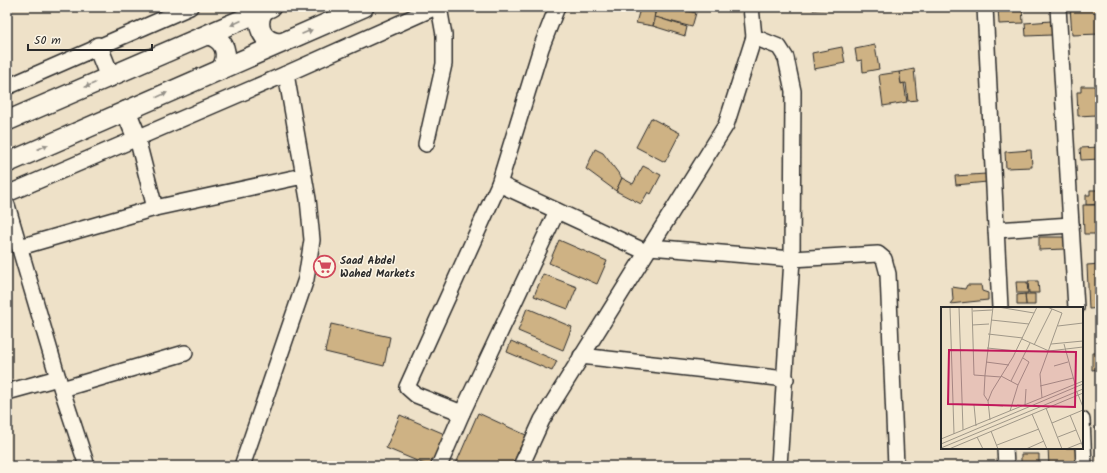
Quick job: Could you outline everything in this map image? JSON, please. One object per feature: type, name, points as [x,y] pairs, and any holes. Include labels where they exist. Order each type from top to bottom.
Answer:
[{"type":"street","points":[[7,87],[190,7]]},
{"type":"street","points":[[7,163],[364,7]]},
{"type":"street","points":[[7,194],[286,74],[437,7],[444,34],[444,64],[426,144]]},
{"type":"street","points":[[462,413],[416,395],[407,387],[499,184],[541,48],[557,7]]},
{"type":"street","points":[[521,466],[542,420],[726,124],[754,37],[751,7]]},
{"type":"street","points":[[985,7],[1000,307]]},
{"type":"street","points":[[1058,7],[1076,307]]},
{"type":"street","points":[[267,9],[259,25],[263,34],[270,41],[280,43]]},
{"type":"street","points":[[7,121],[267,9]]},
{"type":"street","points":[[208,35],[218,39],[225,48],[226,59],[221,69]]},
{"type":"street","points":[[754,37],[779,47],[786,58],[793,91],[792,259],[786,379],[779,466]]},
{"type":"street","points":[[98,47],[110,77]]},
{"type":"street","points":[[242,466],[306,279],[312,240],[304,176],[286,74]]},
{"type":"street","points":[[126,110],[137,138],[155,208]]},
{"type":"street","points":[[20,247],[155,208],[304,176]]},
{"type":"street","points":[[499,184],[648,250],[792,259],[878,254],[884,259],[888,274],[896,466]]},
{"type":"street","points":[[7,205],[60,384],[87,466]]},
{"type":"street","points":[[439,466],[462,413],[557,211]]},
{"type":"street","points":[[996,230],[1071,225]]},
{"type":"street","points":[[7,392],[60,384],[185,353]]},
{"type":"street","points":[[581,356],[786,379]]},
{"type":"street","points":[[1083,443],[1084,466]]},
{"type":"street","points":[[1005,449],[1006,466]]},
{"type":"building","points":[[657,7],[672,7],[696,13],[692,27],[654,17]]},
{"type":"building","points":[[812,7],[832,7],[832,8],[813,10]]},
{"type":"building","points":[[998,7],[1022,7],[1023,23],[999,24]]},
{"type":"building","points":[[1070,7],[1100,7],[1100,34],[1072,35]]},
{"type":"building","points":[[640,9],[655,12],[653,26],[636,23]]},
{"type":"building","points":[[656,17],[687,27],[685,36],[653,26]]},
{"type":"building","points":[[1051,21],[1052,35],[1026,36],[1025,23]]},
{"type":"building","points":[[875,45],[879,69],[863,72],[862,60],[857,61],[855,49]]},
{"type":"building","points":[[842,47],[845,63],[814,69],[812,53]]},
{"type":"building","points":[[914,69],[917,100],[908,101],[906,83],[901,84],[899,72]]},
{"type":"building","points":[[899,72],[901,84],[904,83],[907,102],[883,106],[879,75]]},
{"type":"building","points":[[1100,85],[1100,113],[1097,113],[1095,86]]},
{"type":"building","points":[[1081,86],[1095,86],[1096,115],[1078,116],[1077,92],[1081,92]]},
{"type":"building","points":[[651,118],[680,133],[665,162],[636,147]]},
{"type":"building","points":[[1100,147],[1100,159],[1081,160],[1080,148]]},
{"type":"building","points":[[595,149],[603,153],[622,178],[616,191],[586,169]]},
{"type":"building","points":[[1031,150],[1032,167],[1006,168],[1005,152]]},
{"type":"building","points":[[643,166],[661,175],[651,194],[648,192],[641,204],[616,191],[622,178],[633,184]]},
{"type":"building","points":[[986,174],[987,182],[956,185],[955,176]]},
{"type":"building","points":[[1090,190],[1100,190],[1100,204],[1086,205],[1086,195],[1090,195]]},
{"type":"building","points":[[1083,205],[1100,205],[1100,234],[1084,234]]},
{"type":"building","points":[[1039,237],[1065,237],[1065,249],[1039,250]]},
{"type":"building","points":[[559,240],[607,261],[597,284],[549,263]]},
{"type":"building","points":[[1100,264],[1100,308],[1089,309],[1087,265]]},
{"type":"building","points":[[543,274],[577,287],[568,309],[534,296]]},
{"type":"building","points":[[1028,281],[1038,281],[1039,293],[1029,293]]},
{"type":"building","points":[[1016,282],[1027,282],[1028,293],[1017,293]]},
{"type":"building","points":[[967,285],[981,285],[982,291],[988,293],[988,300],[950,304],[953,300],[952,287],[965,289]]},
{"type":"building","points":[[1025,294],[1035,294],[1035,305],[1026,305]]},
{"type":"building","points":[[1025,294],[1026,305],[1017,305],[1017,295]]},
{"type":"building","points":[[527,308],[572,327],[563,350],[518,331]]},
{"type":"building","points":[[331,324],[390,337],[384,366],[325,352]]},
{"type":"building","points":[[511,341],[557,361],[552,371],[507,352]]},
{"type":"building","points":[[1092,353],[1100,353],[1100,369],[1092,370]]},
{"type":"building","points":[[478,413],[526,435],[512,466],[455,466]]},
{"type":"building","points":[[400,415],[447,435],[434,466],[429,466],[386,448]]},
{"type":"building","points":[[1100,424],[1100,454],[1097,455],[1096,425]]},
{"type":"building","points":[[1048,449],[1075,449],[1077,466],[1049,466]]},
{"type":"building","points":[[1021,454],[1039,454],[1039,464],[1021,465]]},
{"type":"place","name":"Saad Abdel Wahed Markets","points":[[324,267]]}]
